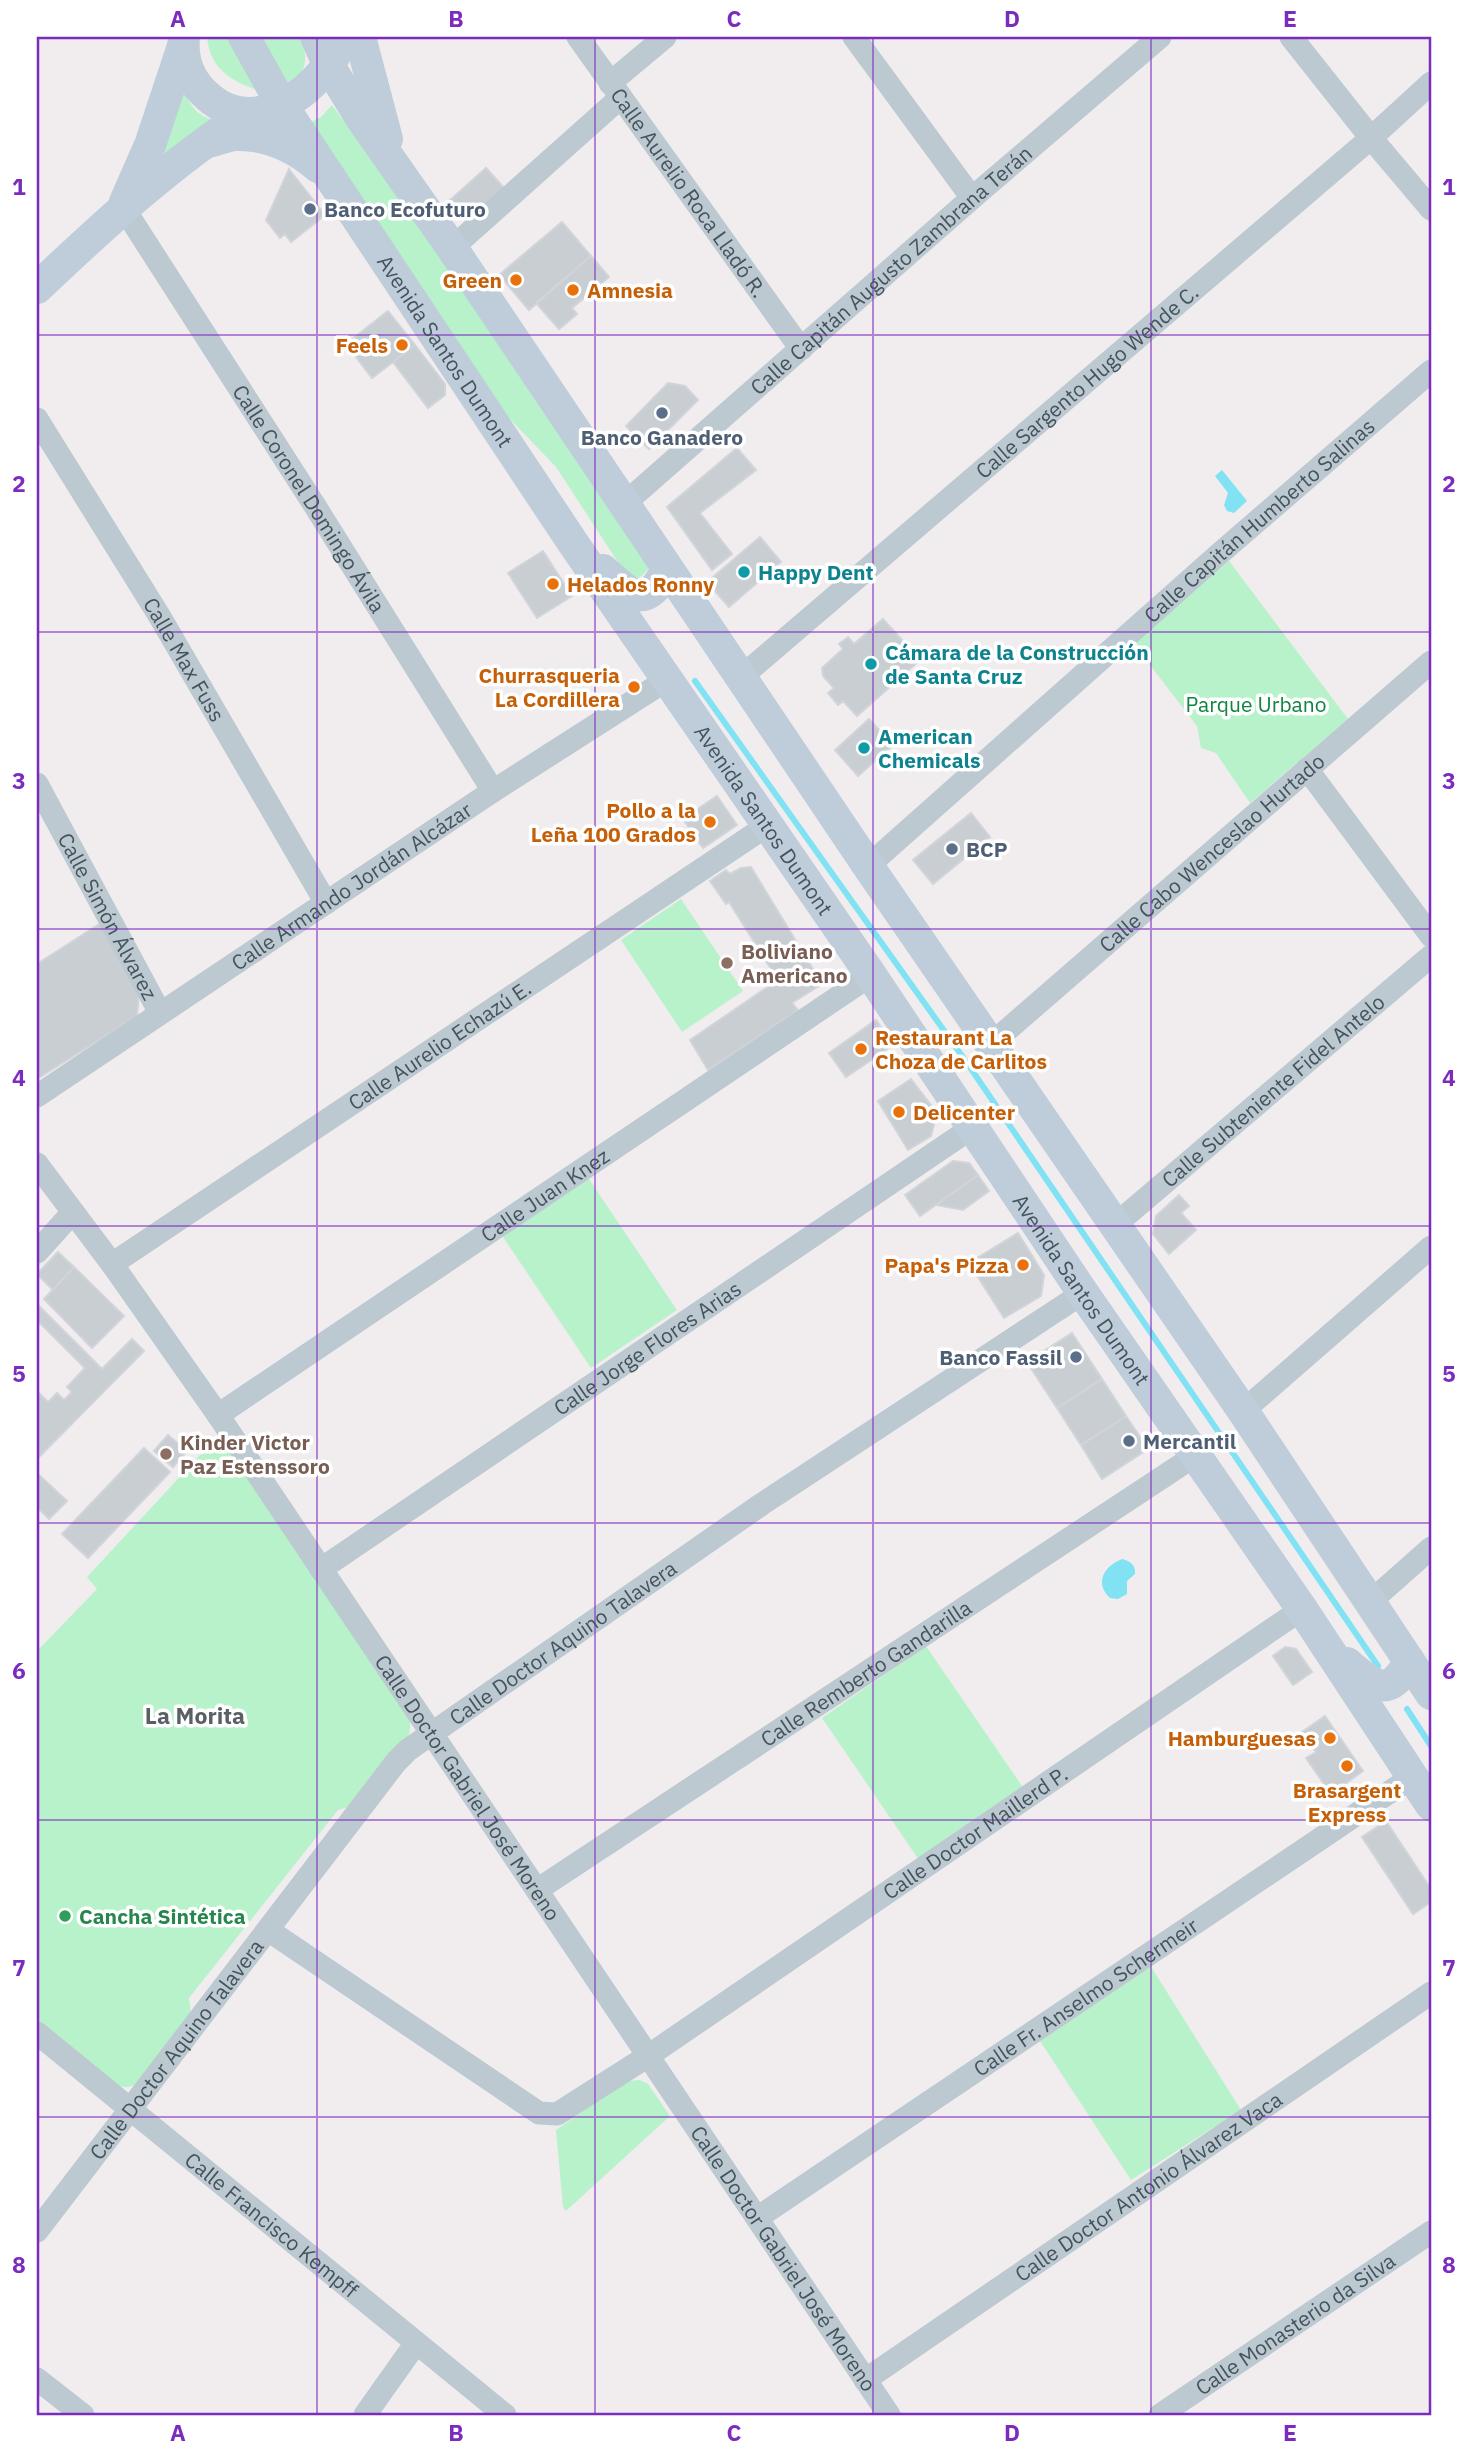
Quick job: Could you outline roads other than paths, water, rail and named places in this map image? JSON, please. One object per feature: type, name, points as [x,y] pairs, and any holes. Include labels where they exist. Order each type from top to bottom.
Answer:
[{"type":"main road","name":"Avenida Santos Dumont","points":[[244,37],[282,106],[573,543],[871,975],[1083,1293],[1325,1643],[1431,1805]]},
{"type":"main road","points":[[316,37],[329,66],[395,168],[452,248],[868,866],[1243,1411],[1431,1694]]},
{"type":"main road","points":[[184,41],[190,74],[203,92],[220,105],[248,113],[282,106],[302,94],[329,66],[344,37]]},
{"type":"main road","points":[[360,37],[395,168]]},
{"type":"main road","points":[[123,207],[150,145],[184,41]]},
{"type":"main road","points":[[37,288],[123,207],[200,144],[248,113]]},
{"type":"main road","points":[[200,144],[235,135],[271,139],[304,154],[334,182]]},
{"type":"main road","points":[[573,543],[632,594],[647,595],[654,590],[667,570]]},
{"type":"main road","points":[[633,629],[648,607],[664,602],[682,612],[720,649]]},
{"type":"main road","points":[[1325,1643],[1376,1686],[1387,1686],[1397,1681],[1409,1661]]},
{"type":"main road","points":[[1376,1720],[1383,1707],[1392,1699],[1417,1697],[1431,1706]]},
{"type":"street","name":"Calle Aurelio Roca Lladó R.","points":[[578,37],[801,349]]},
{"type":"street","points":[[452,248],[615,91],[665,37]]},
{"type":"street","points":[[854,37],[972,198]]},
{"type":"street","points":[[1291,37],[1431,209]]},
{"type":"street","name":"Calle Capitán Augusto Zambrana Terán","points":[[624,504],[1147,41]]},
{"type":"street","name":"Calle Sargento Hugo Wende C.","points":[[741,677],[1371,138],[1431,83]]},
{"type":"street","name":"Calle Coronel Domingo Ávila","points":[[123,207],[315,506],[493,791]]},
{"type":"street","name":"Calle Capitán Humberto Salinas","points":[[868,866],[1198,573],[1431,371]]},
{"type":"street","name":"Calle Max Fuss","points":[[37,419],[160,617],[326,903]]},
{"type":"street","name":"Calle Cabo Wenceslao Hurtado","points":[[991,1044],[1431,662]]},
{"type":"street","name":"Calle Armando Jordán Alcázar","points":[[37,1096],[493,791],[668,679]]},
{"type":"street","points":[[1307,769],[1431,936]]},
{"type":"street","name":"Calle Simón Álvarez","points":[[37,783],[160,1013]]},
{"type":"street","name":"Calle Aurelio Echazú E.","points":[[111,1264],[768,825]]},
{"type":"street","name":"Calle Subteniente Fidel Antelo","points":[[1116,1224],[1431,956]]},
{"type":"street","name":"Calle Juan Knez","points":[[218,1415],[871,975]]},
{"type":"street","name":"Calle Jorge Flores Arias","points":[[321,1569],[973,1127]]},
{"type":"street","name":"Calle Doctor Gabriel José Moreno","points":[[37,1164],[218,1415],[889,2415]]},
{"type":"street","points":[[37,1252],[73,1212]]},
{"type":"street","points":[[1243,1411],[1431,1247]]},
{"type":"street","name":"Calle Doctor Aquino Talavera","points":[[37,2231],[396,1762],[431,1733],[762,1504],[1083,1293]]},
{"type":"street","name":"Calle Remberto Gandarilla","points":[[537,1890],[1196,1455]]},
{"type":"street","points":[[1370,1602],[1431,1548]]},
{"type":"street","name":"Calle Doctor Maillerd P.","points":[[268,1930],[539,2113],[557,2115],[648,2056],[1302,1609]]},
{"type":"street","name":"Calle Fr. Anselmo Schermeir","points":[[757,2218],[1412,1777]]},
{"type":"street","name":"Calle Doctor Antonio Álvarez Vaca","points":[[865,2380],[1431,1993]]},
{"type":"street","name":"Calle Francisco Kempff","points":[[37,2033],[505,2415]]},
{"type":"street","name":"Calle Monasterio da Silva","points":[[1160,2415],[1431,2232]]},
{"type":"street","points":[[365,2415],[416,2343]]},
{"type":"street","points":[[37,2379],[83,2415]]},
{"type":"water","points":[[1222,470],[1247,501],[1234,513],[1227,511],[1224,505],[1228,493],[1215,476]]},
{"type":"water","points":[[1122,1559],[1132,1564],[1135,1574],[1127,1581],[1127,1594],[1118,1599],[1110,1598],[1103,1587],[1103,1576],[1110,1566]]},
{"type":"waterway","points":[[695,681],[965,1060],[1378,1666]]},
{"type":"waterway","points":[[1407,1709],[1431,1746]]},
{"type":"place","name":"Banco Ecofuturo","points":[[310,209]]},
{"type":"place","name":"Green","points":[[516,280]]},
{"type":"place","name":"Amnesia","points":[[573,290]]},
{"type":"place","name":"Feels","points":[[402,345]]},
{"type":"place","name":"Banco Ganadero","points":[[662,413]]},
{"type":"place","name":"Happy Dent","points":[[744,572]]},
{"type":"place","name":"Helados Ronny","points":[[553,584]]},
{"type":"place","name":"Cámara de la Construcción de Santa Cruz","points":[[871,664]]},
{"type":"place","name":"Churrasqueria La Cordillera","points":[[634,687]]},
{"type":"place","name":"American Chemicals","points":[[864,748]]},
{"type":"place","name":"Pollo a la Leña 100 Grados","points":[[710,822]]},
{"type":"place","name":"BCP","points":[[952,849]]},
{"type":"place","name":"Boliviano Americano","points":[[727,963]]},
{"type":"place","name":"Restaurant La Choza de Carlitos","points":[[861,1049]]},
{"type":"place","name":"Delicenter","points":[[899,1112]]},
{"type":"place","name":"Papa's Pizza","points":[[1023,1265]]},
{"type":"place","name":"Banco Fassil","points":[[1076,1357]]},
{"type":"place","name":"Mercantil","points":[[1129,1441]]},
{"type":"place","name":"Kinder Victor Paz Estenssoro","points":[[166,1454]]},
{"type":"place","name":"Hamburguesas","points":[[1330,1738]]},
{"type":"place","name":"Brasargent Express","points":[[1347,1766]]},
{"type":"place","name":"Cancha Sintética","points":[[65,1916]]},
{"type":"district","name":"La Morita","points":[[195,1715]]},
{"type":"park label","name":"Parque Urbano","points":[[1256,704]]}]
